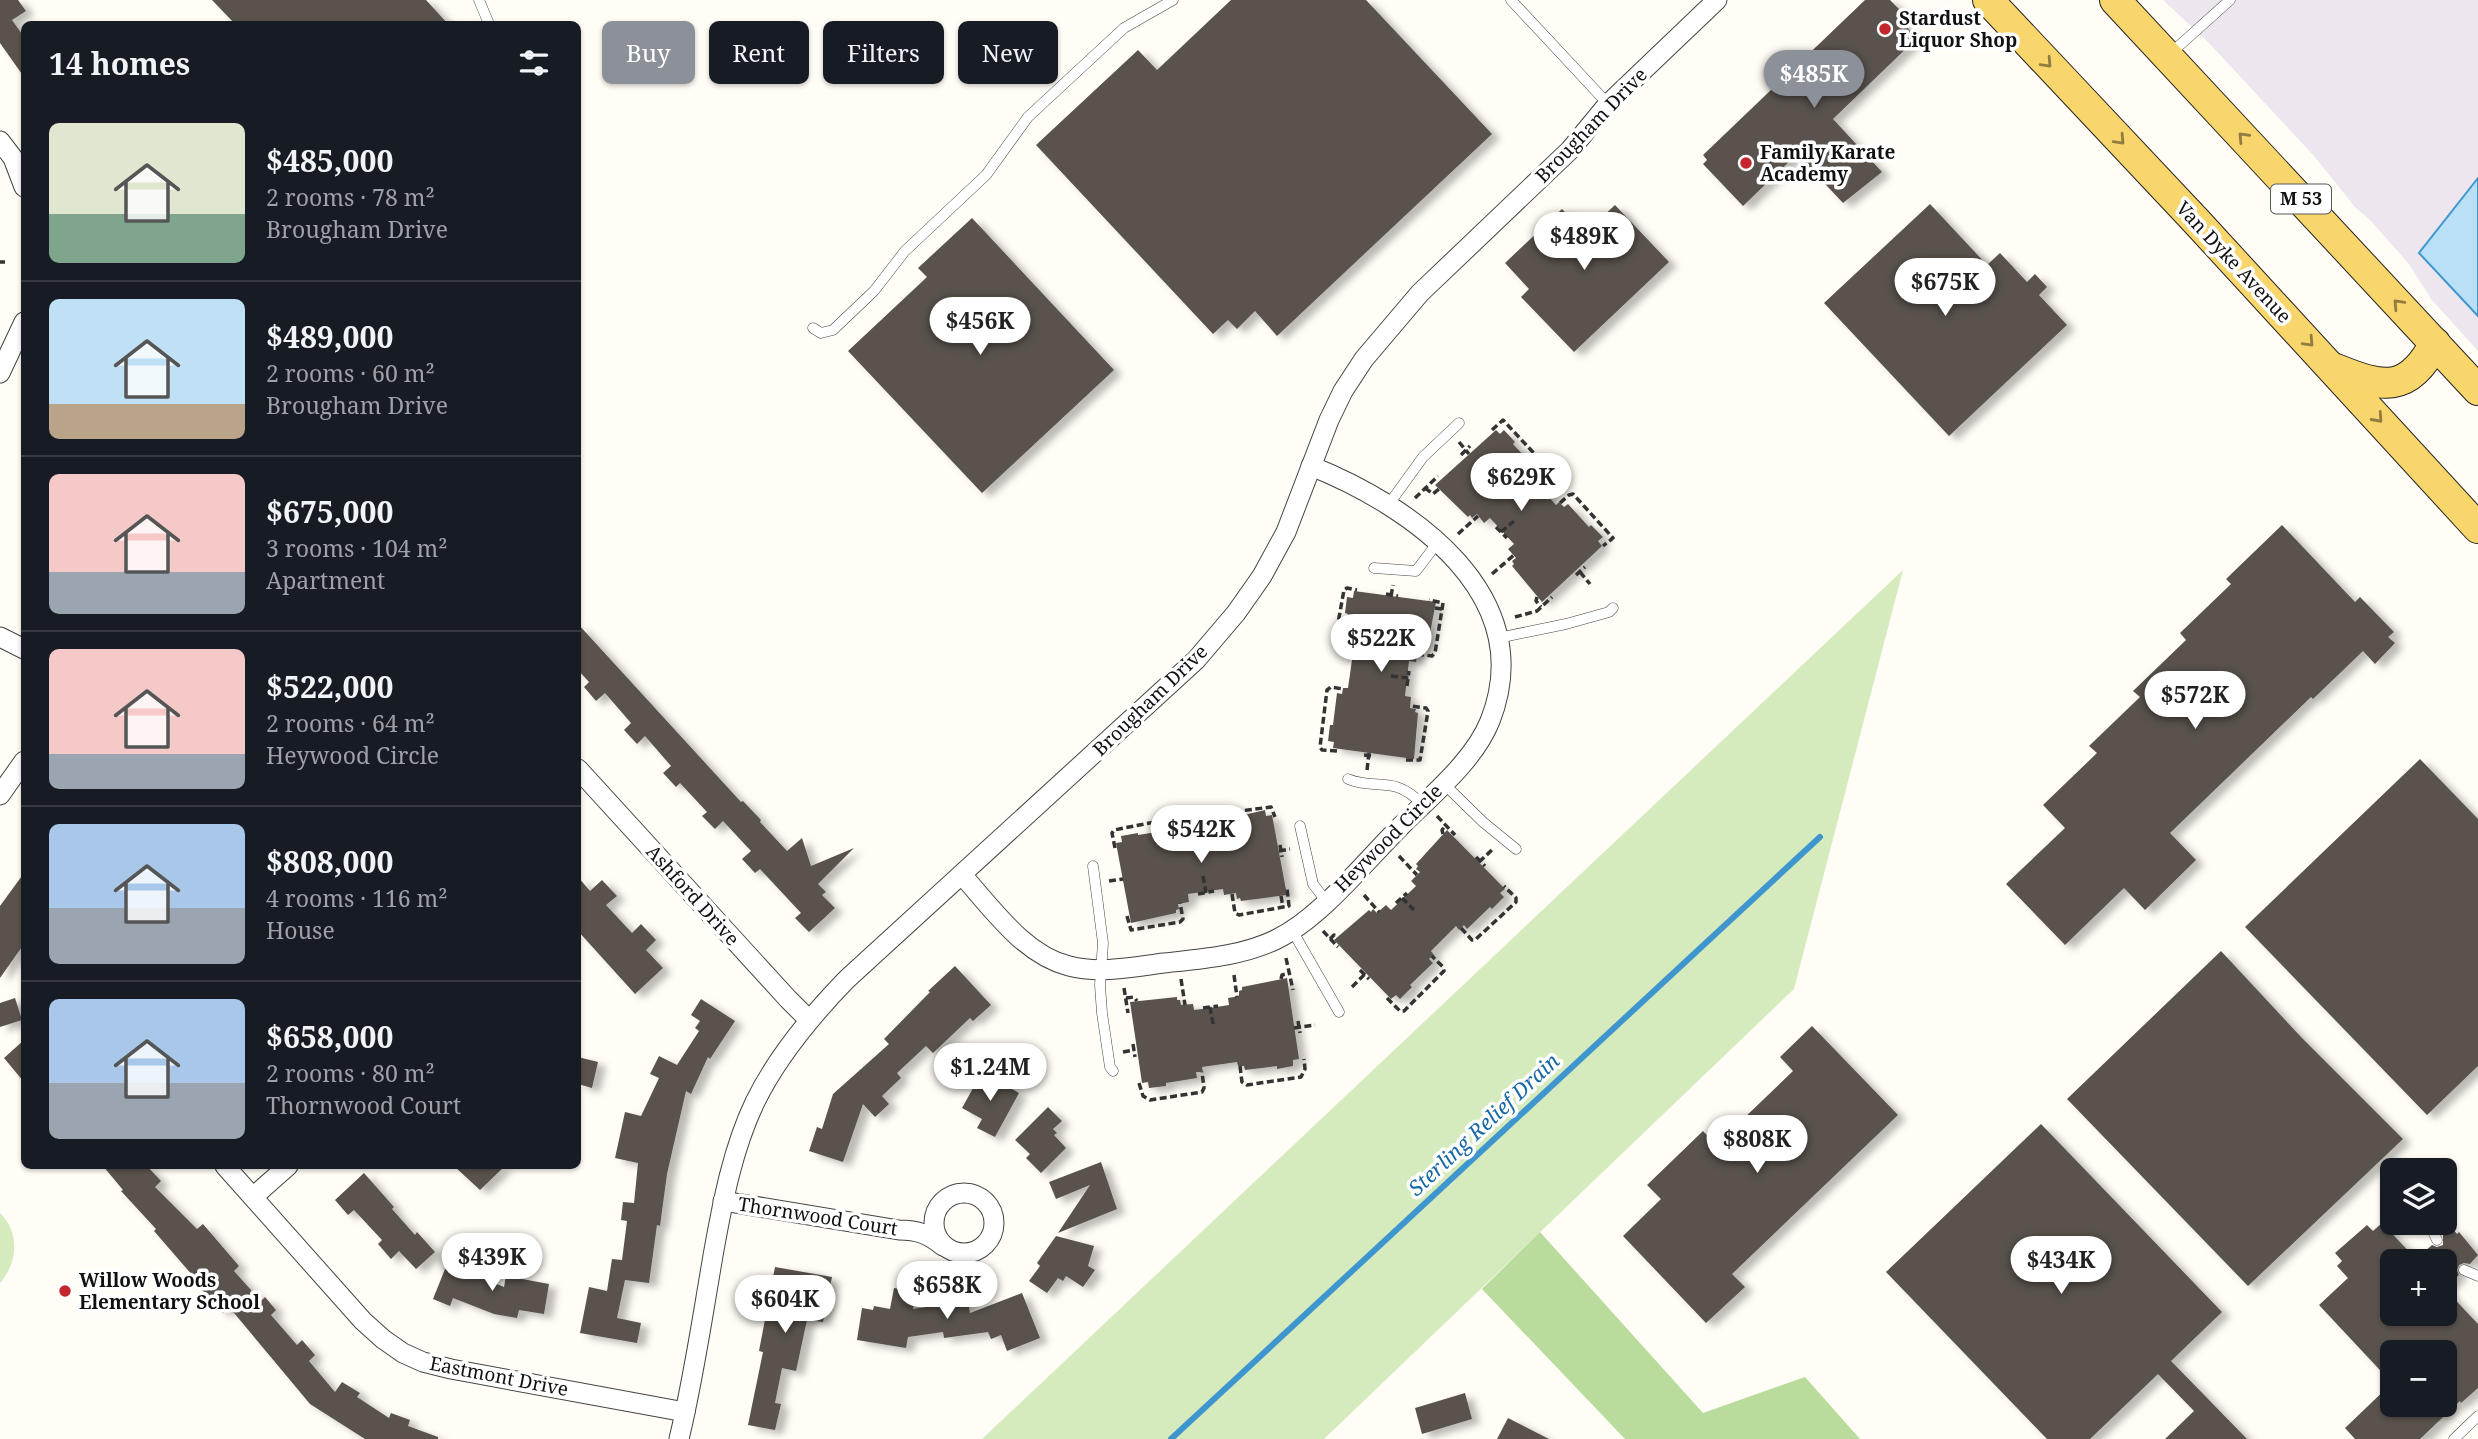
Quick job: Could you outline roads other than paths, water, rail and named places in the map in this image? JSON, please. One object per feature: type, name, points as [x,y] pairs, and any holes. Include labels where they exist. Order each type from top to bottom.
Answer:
[{"type":"main road","name":"Van Dyke Avenue","points":[[1988,0],[2332,367],[2478,528]]},
{"type":"main road","name":"M 53","points":[[2115,0],[2478,390]]},
{"type":"main road","points":[[2332,367],[2367,381],[2386,383],[2402,380],[2420,366],[2435,343]]},
{"type":"street","name":"Brougham Drive","points":[[679,1439],[723,1201],[740,1138],[755,1102],[809,1020],[847,979],[1196,660],[1236,614],[1262,576],[1286,532],[1329,420],[1343,391],[1380,339],[1420,293],[1570,150],[1608,104],[1717,0]]},
{"type":"street","points":[[0,141],[13,158],[21,179]]},
{"type":"street","points":[[0,373],[21,328]]},
{"type":"street","name":"Heywood Circle","points":[[962,875],[1017,935],[1035,950],[1069,966],[1102,970],[1227,954],[1265,943],[1292,930],[1429,810],[1443,783],[1476,745],[1489,723],[1500,679],[1497,638],[1488,608],[1478,587],[1463,567],[1413,520],[1390,504],[1311,466]]},
{"type":"street","points":[[0,637],[21,648]]},
{"type":"street","points":[[0,795],[21,765]]},
{"type":"street","name":"Ashford Drive","points":[[581,772],[809,1020]]},
{"type":"street","name":"Eastmont Drive","points":[[228,1169],[363,1321],[403,1353],[423,1362],[451,1369],[685,1412]]},
{"type":"street","points":[[253,1197],[286,1169]]},
{"type":"street","name":"Thornwood Court","points":[[723,1201],[899,1230],[914,1230],[929,1235],[943,1246],[961,1253],[979,1249],[992,1235],[993,1216],[983,1199],[964,1193],[944,1200],[926,1222],[914,1230]]},
{"type":"street","points":[[937,1208],[934,1228],[943,1246]]},
{"type":"lane","points":[[478,0],[488,21]]},
{"type":"lane","points":[[813,328],[821,333],[833,330],[874,291],[905,251],[986,175],[1028,117],[1124,27],[1173,0]]},
{"type":"lane","points":[[1511,0],[1608,104]]},
{"type":"lane","points":[[2168,56],[2230,0]]},
{"type":"lane","points":[[1390,504],[1416,465],[1460,424]]},
{"type":"lane","points":[[1374,568],[1416,571],[1438,542]]},
{"type":"lane","points":[[1497,638],[1566,624],[1609,612],[1613,608]]},
{"type":"lane","points":[[1348,779],[1399,787],[1413,794],[1429,810]]},
{"type":"lane","points":[[1443,783],[1483,822],[1516,849]]},
{"type":"lane","points":[[1300,826],[1313,884],[1326,901]]},
{"type":"lane","points":[[1093,866],[1104,943],[1100,985],[1102,1013],[1113,1072]]},
{"type":"lane","points":[[1292,930],[1339,1012]]},
{"type":"lane","points":[[2435,1235],[2437,1240]]},
{"type":"lane","points":[[2464,1270],[2478,1276]]},
{"type":"lane","points":[[2455,1439],[2478,1416]]},
{"type":"water","points":[[2478,178],[2478,316],[2419,253]]},
{"type":"waterway","name":"Sterling Relief Drain","points":[[1171,1439],[1820,837]]},
{"type":"place","name":"Stardust Liquor Shop","points":[[1885,29]]},
{"type":"place","name":"Family Karate Academy","points":[[1746,163]]},
{"type":"place","name":"Willow Woods Elementary School","points":[[65,1291]]}]
